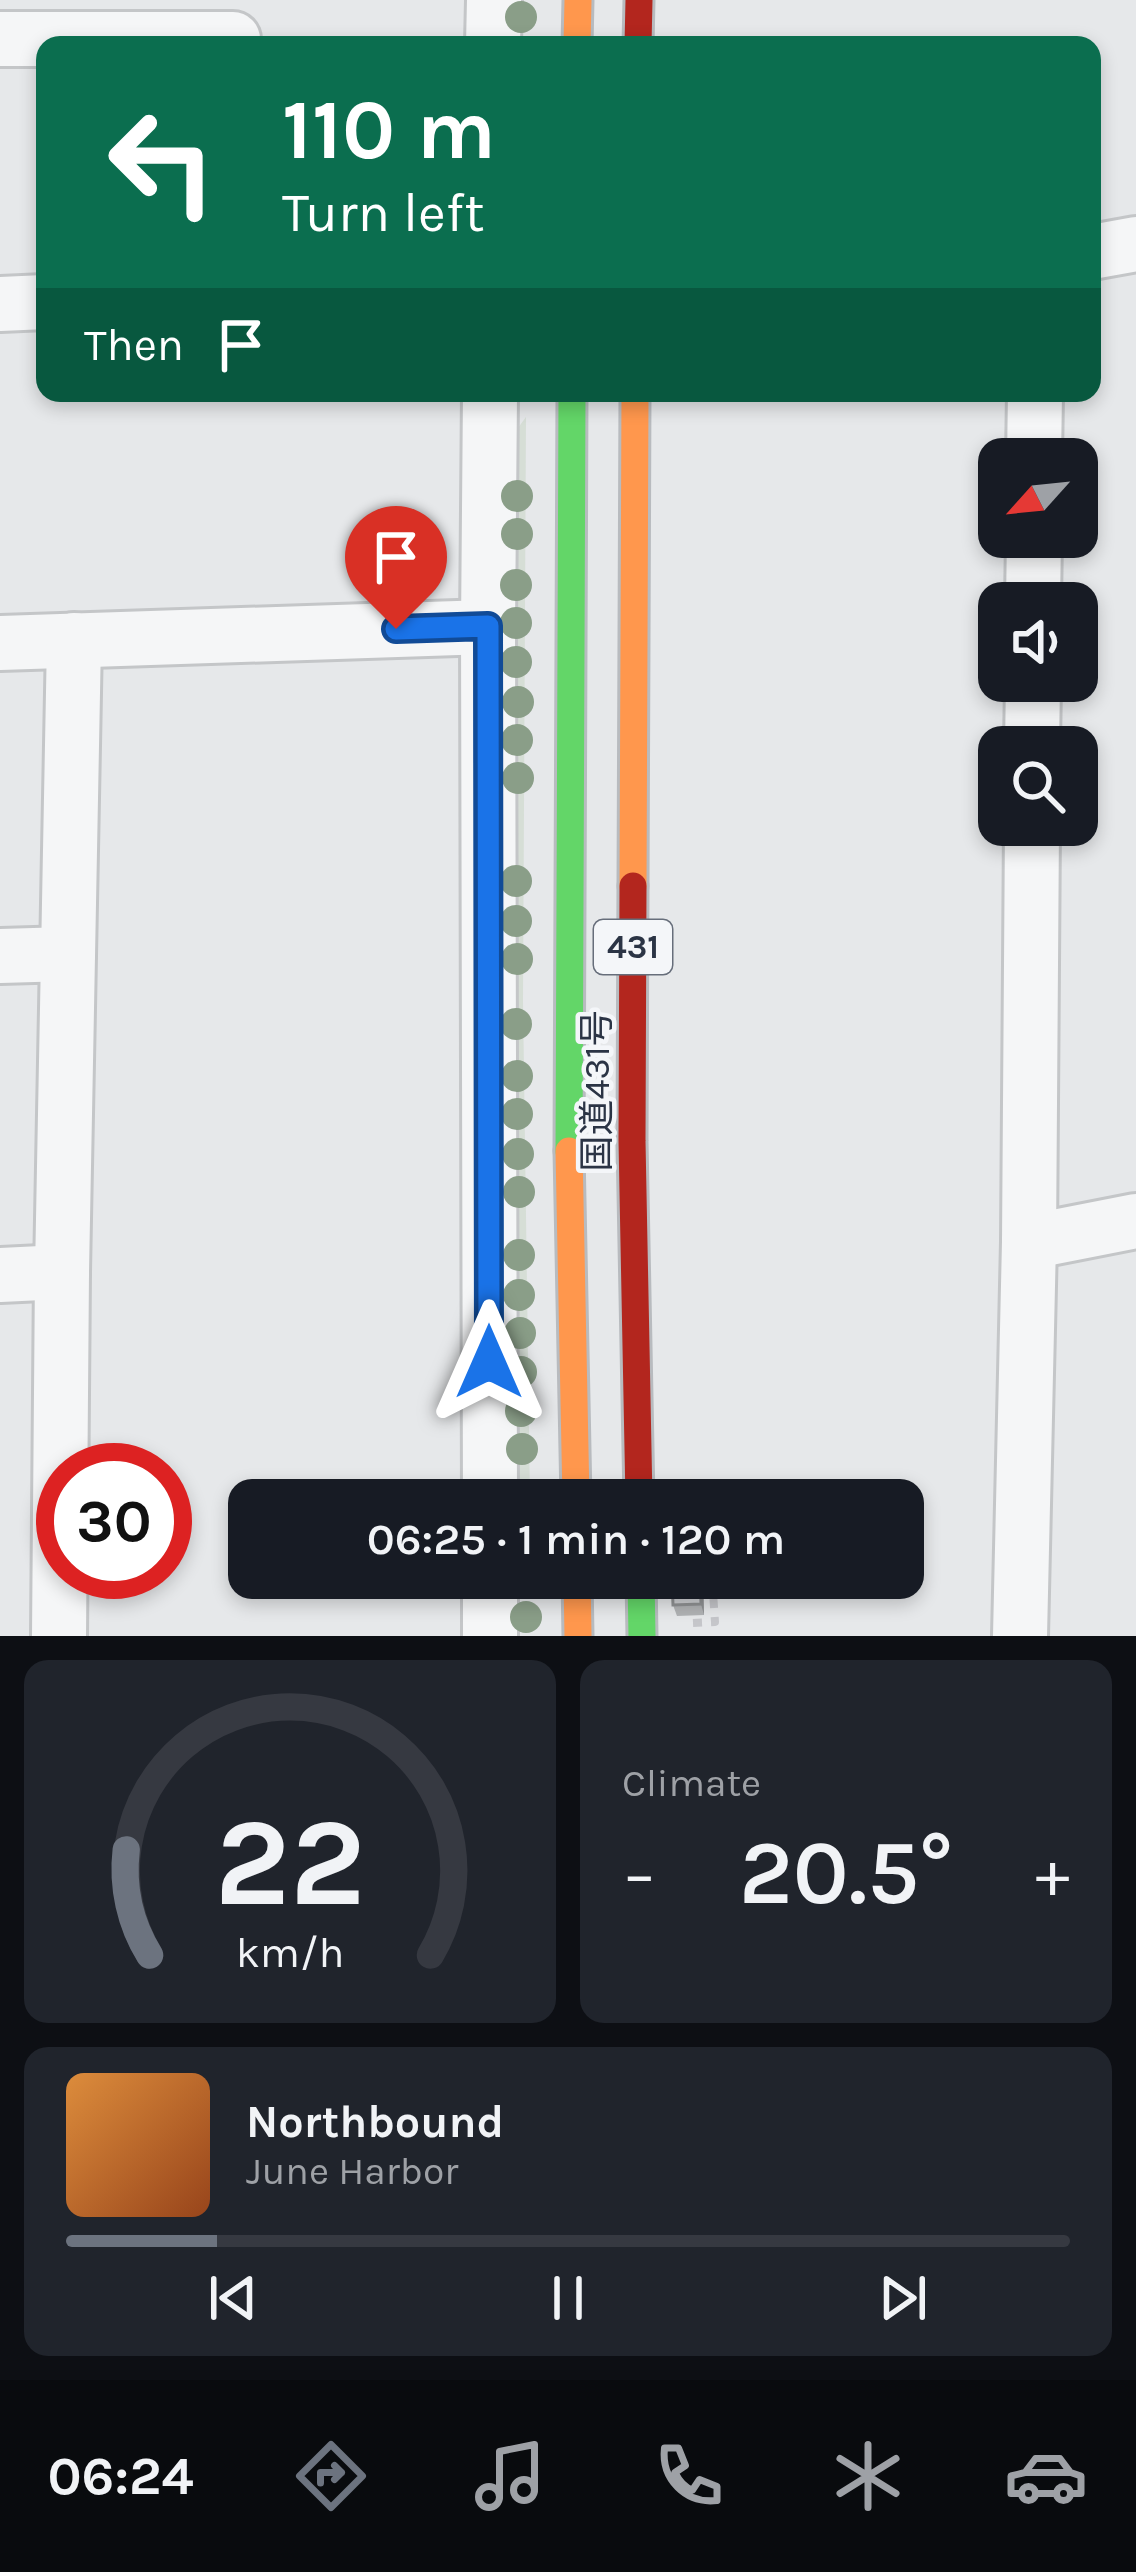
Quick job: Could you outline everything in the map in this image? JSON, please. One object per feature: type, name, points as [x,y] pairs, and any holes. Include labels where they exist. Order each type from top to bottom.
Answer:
[{"type":"highway","points":[[577,36],[578,0]]},
{"type":"highway","points":[[638,36],[639,0]]},
{"type":"highway","name":"国道431号","points":[[572,402],[569,1137],[576,1479]]},
{"type":"highway","name":"国道431号","points":[[635,402],[632,1141],[639,1479]]},
{"type":"highway","points":[[577,1599],[578,1636]]},
{"type":"highway","points":[[641,1599],[642,1636]]},
{"type":"street","points":[[493,36],[494,0]]},
{"type":"street","points":[[64,36],[234,28]]},
{"type":"street","points":[[0,39],[36,37]]},
{"type":"street","points":[[1101,250],[1136,244]]},
{"type":"street","points":[[0,304],[36,302]]},
{"type":"street","points":[[490,402],[490,1479]]},
{"type":"street","points":[[1034,438],[1035,402]]},
{"type":"street","points":[[0,643],[488,626]]},
{"type":"street","points":[[59,1636],[74,640]]},
{"type":"street","points":[[1020,1636],[1032,846]]},
{"type":"street","points":[[0,956],[68,954]]},
{"type":"street","points":[[1029,1242],[1136,1221]]},
{"type":"street","points":[[0,1275],[62,1272]]},
{"type":"street","points":[[490,1599],[490,1636]]},
{"type":"path","points":[[713,1599],[715,1622]]},
{"type":"shaded area","points":[[526,417],[523,1001],[530,1479],[512,1479],[515,432]]},
{"type":"building","points":[[673,1599],[701,1599],[701,1604],[673,1605]]},
{"type":"traffic: fast","points":[[569,1151],[572,402]]},
{"type":"traffic: fast","points":[[641,1599],[642,1636]]},
{"type":"traffic: slow","points":[[577,36],[578,0]]},
{"type":"traffic: slow","points":[[633,886],[635,402]]},
{"type":"traffic: slow","points":[[569,1151],[576,1479]]},
{"type":"traffic: slow","points":[[577,1599],[578,1636]]},
{"type":"traffic: jam","points":[[638,36],[639,0]]},
{"type":"traffic: jam","points":[[633,886],[639,1479]]},
{"type":"route","points":[[396,629],[488,626],[489,1362]]}]
